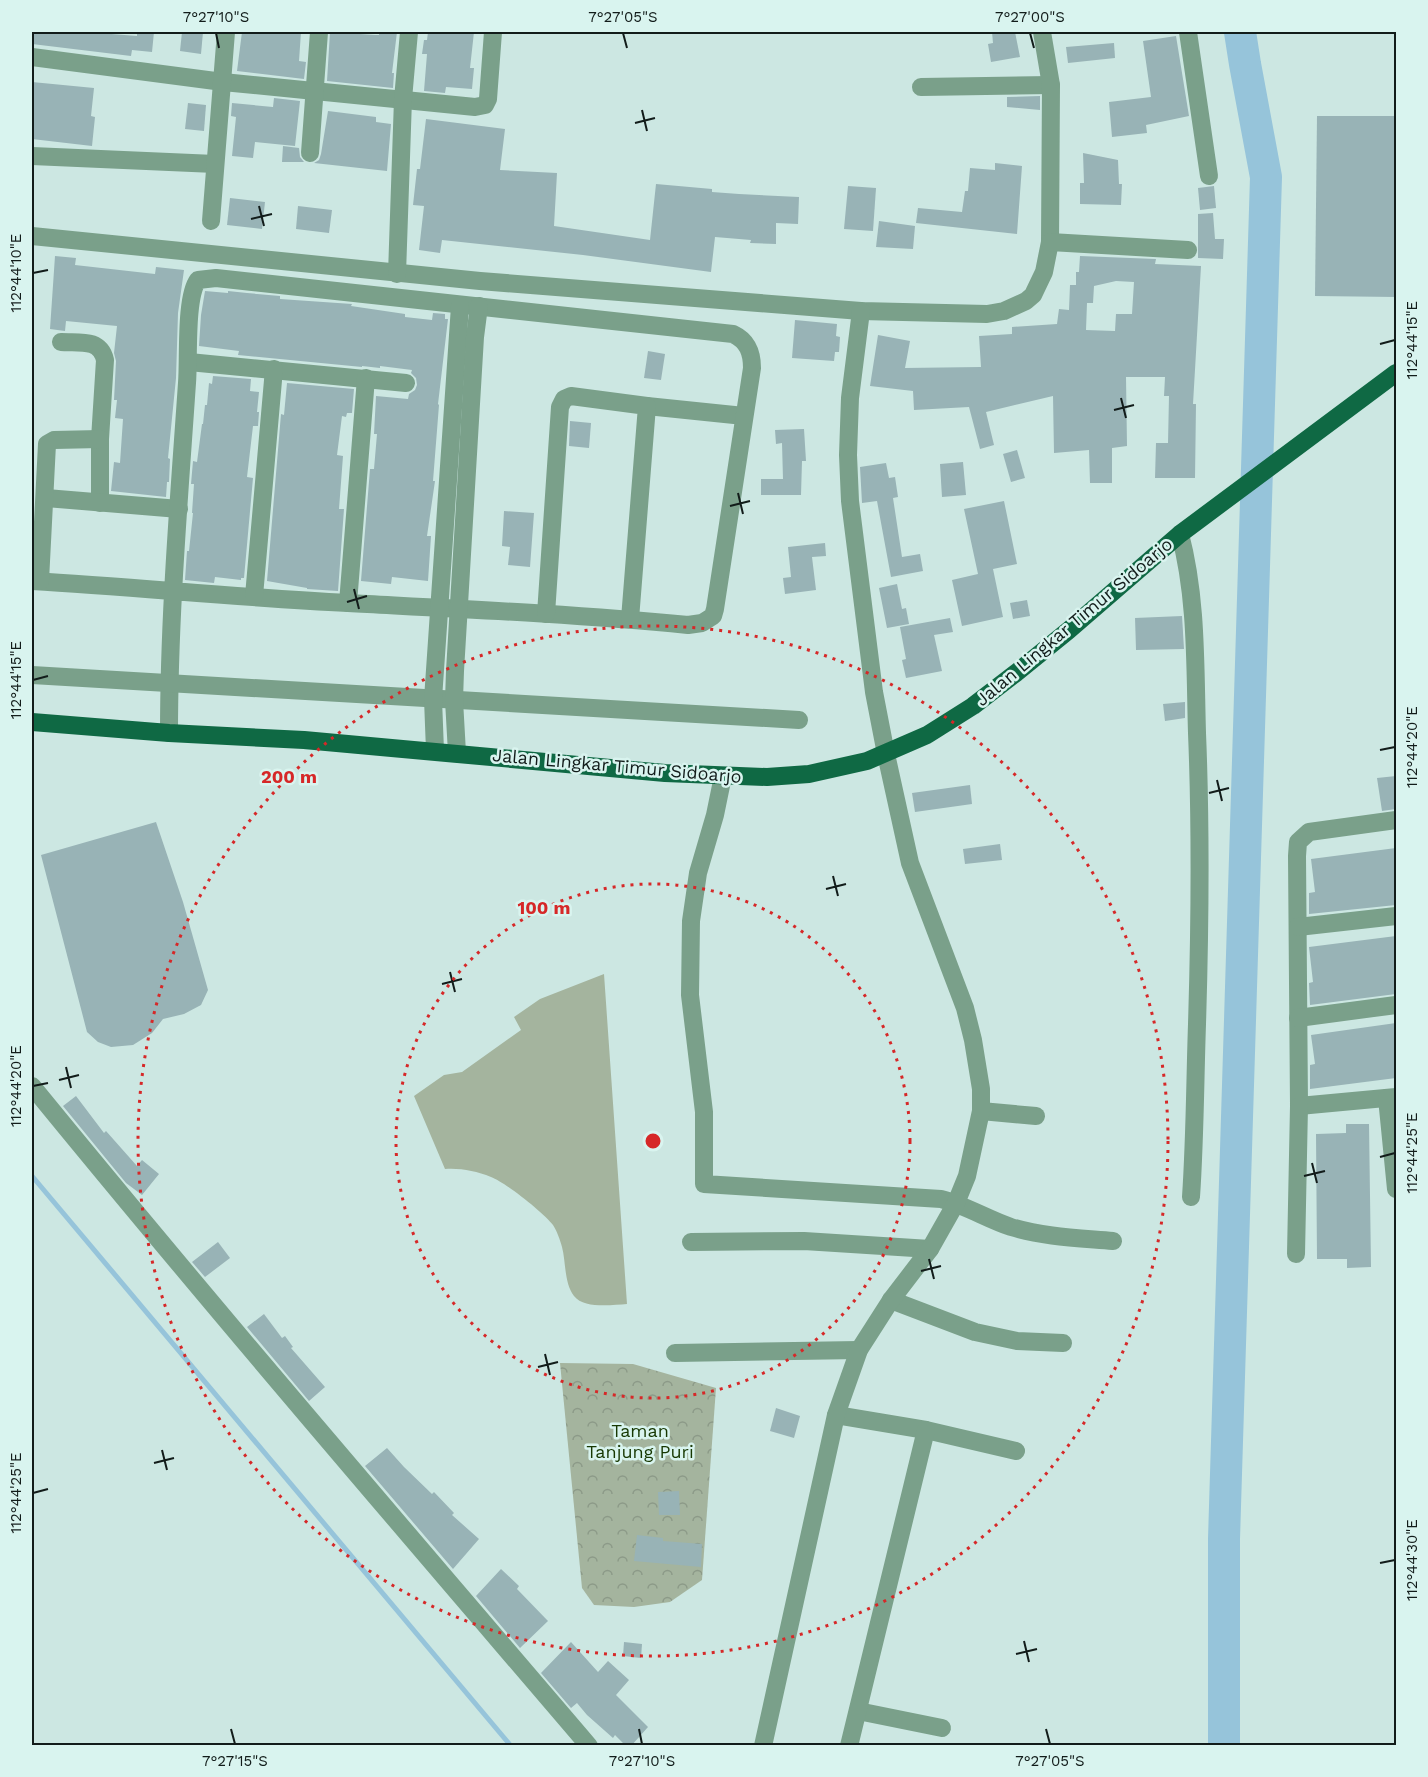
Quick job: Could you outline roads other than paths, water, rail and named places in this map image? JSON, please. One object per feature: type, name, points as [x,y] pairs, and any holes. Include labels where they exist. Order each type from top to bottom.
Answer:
[{"type":"main road","name":"Jalan Lingkar Timur Sidoarjo","points":[[32,722],[169,733],[304,740],[665,773],[723,776],[767,777],[809,774],[867,761],[927,735],[973,706],[1056,641],[1180,534],[1396,373]]},
{"type":"street","points":[[211,221],[226,32]]},
{"type":"street","points":[[310,153],[318,32]]},
{"type":"street","points":[[397,274],[403,99],[409,32]]},
{"type":"street","points":[[32,57],[223,82],[476,107],[486,104],[488,99],[493,32]]},
{"type":"street","points":[[32,236],[397,274],[861,311],[987,314],[1004,311],[1026,301],[1037,289],[1044,272],[1050,242],[1051,85],[1042,32]]},
{"type":"street","points":[[1188,32],[1209,176]]},
{"type":"street","points":[[921,87],[1051,85]]},
{"type":"street","points":[[32,156],[215,164]]},
{"type":"street","points":[[1050,242],[1188,250]]},
{"type":"street","points":[[100,439],[61,439],[49,442],[46,498],[36,581],[173,591],[254,597],[348,603],[440,606],[697,625],[713,616],[752,360],[749,348],[736,335],[216,278],[201,279],[192,292],[173,591],[169,733]]},
{"type":"street","points":[[435,751],[433,699],[440,606],[459,452],[470,306]]},
{"type":"street","points":[[763,1746],[836,1415],[859,1350],[891,1300],[930,1249],[956,1203],[967,1176],[981,1111],[978,1066],[965,1008],[910,863],[885,754],[874,692],[850,501],[848,455],[850,398],[861,311]]},
{"type":"street","points":[[61,342],[90,343],[102,350],[105,360],[100,439],[100,503]]},
{"type":"street","points":[[189,362],[406,383]]},
{"type":"street","points":[[254,597],[274,369]]},
{"type":"street","points":[[348,603],[366,378]]},
{"type":"street","points":[[546,614],[561,402],[566,397],[744,416]]},
{"type":"street","points":[[630,619],[647,406]]},
{"type":"street","points":[[457,753],[454,700],[460,608],[459,452]]},
{"type":"street","points":[[46,498],[178,509]]},
{"type":"street","points":[[1180,534],[1191,584],[1199,768],[1200,924],[1191,1197]]},
{"type":"street","points":[[32,675],[799,720]]},
{"type":"street","points":[[723,776],[716,814],[698,873],[691,931],[690,995],[704,1112],[704,1185],[941,1199],[1013,1227],[1053,1236],[1113,1241]]},
{"type":"street","points":[[1296,1254],[1299,1107],[1299,842],[1309,832],[1396,820]]},
{"type":"street","points":[[1298,927],[1396,916]]},
{"type":"street","points":[[1298,1018],[1396,1005]]},
{"type":"street","points":[[32,1086],[156,1238],[589,1746]]},
{"type":"street","points":[[1299,1107],[1392,1097],[1396,1189]]},
{"type":"street","points":[[981,1111],[1036,1116]]},
{"type":"street","points":[[691,1242],[804,1241],[930,1249]]},
{"type":"street","points":[[891,1300],[975,1332],[1017,1341],[1063,1343]]},
{"type":"street","points":[[675,1353],[859,1350]]},
{"type":"street","points":[[836,1415],[926,1430],[1016,1451]]},
{"type":"street","points":[[849,1746],[926,1430]]},
{"type":"street","points":[[858,1711],[942,1728]]},
{"type":"waterway","points":[[1224,1746],[1224,1539],[1266,177],[1240,32]]},
{"type":"waterway","points":[[32,1176],[511,1746]]},
{"type":"park label","name":"Taman Tanjung Puri","points":[[640,1441]]}]
